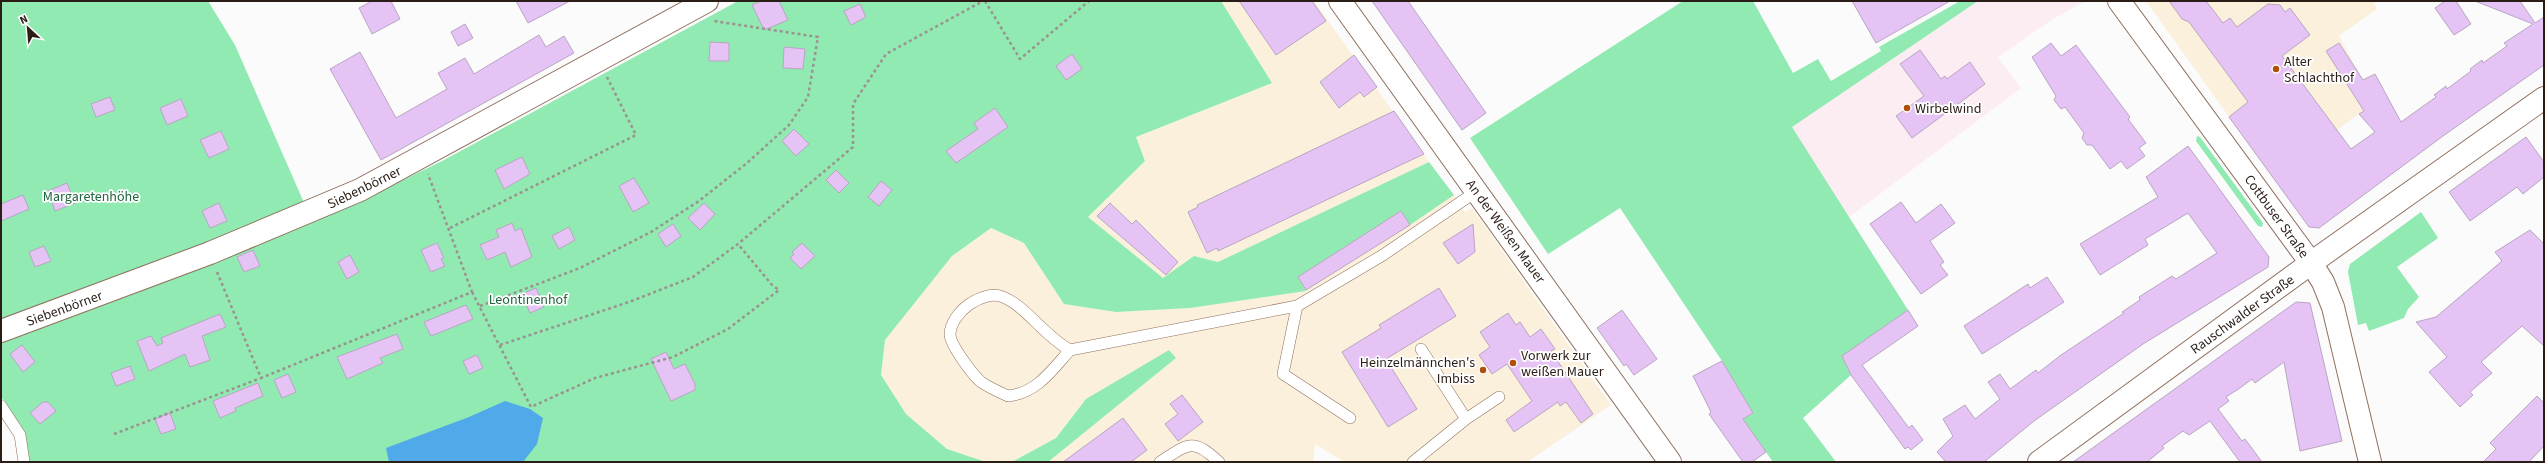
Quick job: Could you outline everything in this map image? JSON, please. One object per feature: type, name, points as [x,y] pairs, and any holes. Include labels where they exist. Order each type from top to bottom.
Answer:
[{"type":"street","name":"An der Weißen Mauer","points":[[1340,1],[1670,462]]},
{"type":"street","name":"Cottbuser Straße","points":[[2119,1],[2311,263],[2323,282],[2333,307],[2370,462]]},
{"type":"street","name":"Siebenbörner","points":[[1,331],[210,253],[360,190],[422,158],[599,61],[710,11]]},
{"type":"street","name":"Rauschwalder Straße","points":[[2039,462],[2311,263],[2544,98]]},
{"type":"lane","points":[[1070,350],[1055,342],[1012,302],[1003,297],[991,294],[973,302],[951,326],[950,336],[954,347],[980,381],[1008,396],[1029,391],[1044,380],[1070,350],[1297,306],[1383,255],[1477,191]]},
{"type":"lane","points":[[1297,306],[1283,374],[1350,418]]},
{"type":"lane","points":[[1421,349],[1466,419]]},
{"type":"lane","points":[[1413,462],[1466,419],[1499,397]]},
{"type":"lane","points":[[1,406],[20,436],[24,462]]},
{"type":"lane","points":[[1160,462],[1176,451],[1193,446],[1200,446],[1219,462]]},
{"type":"path","points":[[500,345],[629,302],[693,277],[738,244],[853,148],[853,104],[886,54],[984,1],[1020,59],[1089,1]]},
{"type":"path","points":[[480,306],[580,268],[652,232],[699,201],[747,163],[789,125],[808,97],[818,37],[710,11]]},
{"type":"path","points":[[450,228],[636,135],[599,61]]},
{"type":"path","points":[[422,158],[450,228],[472,292],[531,407],[595,378],[673,357],[728,329],[780,290],[772,285],[738,244]]},
{"type":"path","points":[[210,253],[261,378]]},
{"type":"path","points":[[114,434],[261,378],[472,292]]},
{"type":"shaded area","points":[[1221,1],[1314,1],[1429,162],[1218,262],[1194,256],[1163,278],[1088,217],[1145,161],[1136,137],[1272,83]]},
{"type":"shaded area","name":"Wirbelwind","points":[[1978,1],[2084,2],[2053,19],[1998,57],[2021,88],[1849,217],[1791,127]]},
{"type":"shaded area","name":"Alter Schlachthof","points":[[2146,1],[2373,1],[2377,9],[2339,36],[2375,102],[2273,178]]},
{"type":"shaded area","points":[[1454,195],[1465,212],[1472,208],[1611,405],[1527,462],[1344,462],[1315,444],[1313,462],[1048,462],[1176,358],[1169,350],[1086,399],[1056,438],[1012,462],[986,462],[947,449],[906,414],[881,376],[885,340],[952,256],[991,228],[1024,243],[1064,304],[1116,312],[1190,308],[1306,291],[1298,277],[1401,211],[1410,225]]},
{"type":"green space","name":"Margaretenhöhe","points":[[1,1],[208,1],[235,45],[305,205],[1,327]]},
{"type":"green space","name":"Leontinenhof","points":[[738,1],[1221,1],[1272,83],[1136,137],[1145,161],[1088,217],[1163,278],[1194,256],[1218,262],[1429,162],[1454,195],[1410,225],[1401,211],[1298,277],[1306,291],[1190,308],[1116,312],[1064,304],[1024,243],[991,228],[952,256],[885,340],[881,375],[906,414],[947,449],[986,462],[29,462],[24,431],[1,397],[1,336],[120,297],[344,209],[444,160]]},
{"type":"green space","points":[[1683,1],[1753,1],[1793,73],[1818,59],[1831,81],[1881,51],[1879,47],[1960,1],[1978,1],[1792,127],[1908,310],[1842,356],[1851,375],[1803,418],[1836,462],[1773,462],[1743,419],[1753,413],[1722,361],[1620,208],[1548,254],[1470,138]]},
{"type":"green space","points":[[2197,136],[2200,137],[2263,223],[2262,227],[2258,226],[2196,141]]},
{"type":"green space","points":[[2421,212],[2438,238],[2397,267],[2419,297],[2408,309],[2404,318],[2369,331],[2366,323],[2358,325],[2348,272],[2350,264]]},
{"type":"green space","points":[[1169,350],[1176,358],[1048,462],[1012,462],[1056,438],[1086,399]]},
{"type":"water","points":[[505,401],[530,409],[543,418],[537,444],[523,462],[389,462],[386,448],[469,417]]},
{"type":"building","points":[[372,1],[391,1],[400,19],[372,34],[359,8]]},
{"type":"building","points":[[516,1],[570,1],[528,23]]},
{"type":"building","points":[[761,1],[779,1],[788,20],[764,30],[752,5]]},
{"type":"building","points":[[1239,1],[1312,1],[1326,21],[1276,55]]},
{"type":"building","points":[[1372,1],[1408,1],[1486,113],[1462,130]]},
{"type":"building","points":[[1852,1],[1950,1],[1876,43]]},
{"type":"building","points":[[2169,1],[2206,1],[2223,23],[2230,18],[2237,27],[2268,4],[2280,5],[2285,12],[2290,8],[2310,35],[2282,56],[2351,149],[2375,132],[2359,114],[2364,111],[2326,51],[2339,43],[2363,80],[2375,74],[2401,122],[2436,97],[2434,95],[2446,86],[2447,89],[2471,71],[2470,69],[2482,60],[2483,63],[2507,46],[2504,43],[2533,24],[2475,1],[2520,1],[2535,23],[2544,17],[2544,65],[2443,136],[2319,228],[2309,227],[2229,117],[2248,102],[2189,22],[2182,19]]},
{"type":"building","points":[[2445,1],[2456,1],[2471,24],[2454,35],[2435,8]]},
{"type":"building","points":[[860,4],[866,17],[851,25],[844,11]]},
{"type":"building","points":[[465,24],[473,38],[458,46],[451,32]]},
{"type":"building","points":[[539,35],[546,47],[564,36],[574,53],[381,160],[330,69],[360,52],[396,118],[447,89],[438,73],[465,58],[474,74]]},
{"type":"building","points":[[710,42],[729,43],[729,61],[709,61]]},
{"type":"building","points":[[2051,43],[2061,56],[2076,45],[2130,117],[2128,119],[2146,143],[2139,148],[2145,156],[2127,169],[2121,161],[2110,169],[2092,145],[2087,145],[2082,138],[2084,133],[2065,107],[2061,109],[2054,100],[2056,96],[2032,57]]},
{"type":"building","points":[[784,47],[805,49],[803,69],[783,68]]},
{"type":"building","points":[[1920,50],[1941,79],[1945,76],[1947,79],[1970,62],[1985,84],[1912,138],[1896,116],[1924,96],[1900,64]]},
{"type":"building","points":[[1072,54],[1082,69],[1066,80],[1056,66]]},
{"type":"building","points":[[1354,55],[1377,87],[1364,97],[1360,92],[1339,108],[1320,82]]},
{"type":"building","points":[[110,97],[115,110],[96,117],[91,104]]},
{"type":"building","points":[[181,99],[188,116],[167,125],[160,108]]},
{"type":"building","points":[[995,108],[1008,127],[956,163],[946,151],[978,129],[974,123]]},
{"type":"building","points":[[1394,111],[1424,154],[1218,251],[1217,248],[1207,253],[1188,212],[1198,207],[1197,205]]},
{"type":"building","points":[[794,129],[809,144],[796,156],[782,141]]},
{"type":"building","points":[[221,131],[229,149],[209,158],[200,140]]},
{"type":"building","points":[[2526,137],[2544,162],[2544,177],[2523,194],[2517,187],[2470,221],[2449,192]]},
{"type":"building","points":[[2188,146],[2269,257],[2268,267],[2143,344],[2034,421],[1984,462],[1946,462],[1937,452],[1953,436],[1943,419],[1965,405],[1975,419],[2000,399],[1988,382],[2000,374],[2010,389],[2036,370],[2038,373],[2061,355],[2124,313],[2122,312],[2140,300],[2139,297],[2172,276],[2176,279],[2217,253],[2188,213],[2145,239],[2148,245],[2100,275],[2080,244],[2158,197],[2146,177]]},
{"type":"building","points":[[522,157],[530,174],[504,189],[495,170]]},
{"type":"building","points":[[836,170],[849,183],[839,193],[826,180]]},
{"type":"building","points":[[634,178],[649,203],[633,212],[619,186]]},
{"type":"building","points":[[881,181],[892,190],[879,206],[868,197]]},
{"type":"building","points":[[67,183],[75,203],[55,211],[48,191]]},
{"type":"building","points":[[23,195],[29,209],[1,221],[1,204]]},
{"type":"building","points":[[1901,202],[1916,223],[1941,204],[1955,223],[1930,241],[1944,262],[1940,265],[1948,275],[1921,294],[1870,224]]},
{"type":"building","points":[[219,203],[227,221],[210,228],[202,211]]},
{"type":"building","points":[[704,203],[715,214],[700,230],[688,218]]},
{"type":"building","points":[[1110,203],[1132,224],[1136,220],[1178,262],[1166,275],[1097,216]]},
{"type":"building","points":[[1401,211],[1410,225],[1306,290],[1298,277]]},
{"type":"building","points":[[512,223],[515,231],[521,228],[532,257],[511,267],[505,252],[487,260],[480,245],[499,237],[496,230]]},
{"type":"building","points":[[673,224],[681,236],[666,247],[658,234]]},
{"type":"building","points":[[1473,224],[1475,252],[1458,264],[1443,243]]},
{"type":"building","points":[[569,227],[575,240],[559,249],[552,236]]},
{"type":"building","points":[[2530,230],[2544,244],[2544,346],[2522,326],[2481,362],[2492,373],[2470,392],[2473,395],[2460,407],[2429,372],[2447,357],[2416,322],[2436,317],[2502,261],[2495,252]]},
{"type":"building","points":[[437,243],[444,258],[441,259],[445,266],[431,272],[421,250]]},
{"type":"building","points":[[802,243],[815,256],[801,269],[790,258],[794,254],[792,252]]},
{"type":"building","points":[[44,246],[51,261],[35,267],[29,252]]},
{"type":"building","points":[[253,250],[260,266],[244,272],[237,257]]},
{"type":"building","points":[[350,255],[359,272],[347,279],[338,262]]},
{"type":"building","points":[[2047,277],[2064,302],[1982,354],[1964,326],[2028,284],[2030,288]]},
{"type":"building","points":[[536,288],[544,307],[530,313],[522,294]]},
{"type":"building","points":[[1439,288],[1456,316],[1386,359],[1417,409],[1388,427],[1342,352],[1381,328],[1379,325]]},
{"type":"building","points":[[2296,302],[2310,303],[2342,441],[2300,451],[2284,362],[2255,383],[2252,379],[2226,397],[2229,401],[2218,409],[2242,441],[2245,439],[2262,462],[2240,462],[2210,421],[2189,435],[2183,431],[2162,446],[2164,448],[2147,462],[2073,462]]},
{"type":"building","points":[[466,305],[473,319],[431,336],[424,322]]},
{"type":"building","points":[[1622,310],[1657,359],[1634,375],[1626,364],[1624,366],[1597,328]]},
{"type":"building","points":[[1908,310],[1918,326],[1862,365],[1909,428],[1912,425],[1923,440],[1911,450],[1908,447],[1905,449],[1851,375],[1842,356]]},
{"type":"building","name":"Vorwerk zur weißen Mauer","points":[[1508,313],[1516,325],[1520,322],[1530,337],[1541,329],[1555,349],[1551,351],[1593,414],[1581,423],[1566,402],[1560,406],[1558,402],[1514,432],[1506,420],[1532,401],[1507,364],[1492,374],[1479,355],[1490,347],[1480,332]]},
{"type":"building","points":[[220,314],[226,327],[202,336],[210,360],[190,367],[185,354],[149,371],[137,341],[151,336],[157,346],[163,343],[161,338]]},
{"type":"building","points":[[397,334],[403,349],[380,358],[383,363],[347,379],[337,357]]},
{"type":"building","points":[[22,345],[35,362],[23,372],[10,354]]},
{"type":"building","points":[[666,352],[674,369],[685,364],[695,384],[695,390],[671,401],[651,359]]},
{"type":"building","points":[[477,355],[483,368],[469,374],[463,361]]},
{"type":"building","points":[[1722,361],[1753,413],[1743,419],[1766,452],[1752,462],[1743,462],[1709,414],[1711,412],[1693,376]]},
{"type":"building","points":[[130,366],[135,379],[116,386],[111,373]]},
{"type":"building","points":[[288,374],[296,392],[282,398],[274,380]]},
{"type":"building","points":[[258,383],[263,396],[235,408],[236,411],[220,418],[213,401]]},
{"type":"building","points":[[1182,395],[1203,422],[1178,441],[1165,424],[1178,414],[1170,404]]},
{"type":"building","points":[[2537,396],[2544,403],[2544,446],[2529,462],[2483,462],[2496,449],[2490,443]]},
{"type":"building","points":[[43,402],[48,402],[56,411],[40,424],[30,413]]},
{"type":"building","points":[[170,413],[176,429],[161,434],[155,419]]},
{"type":"building","points":[[1123,418],[1147,450],[1131,462],[1063,462]]},
{"type":"place","name":"Alter Schlachthof","points":[[2276,69]]},
{"type":"place","name":"Wirbelwind","points":[[1907,108]]},
{"type":"place","name":"Vorwerk zur weißen Mauer","points":[[1513,363]]},
{"type":"place","name":"Heinzelmännchen's Imbiss","points":[[1483,370]]}]
